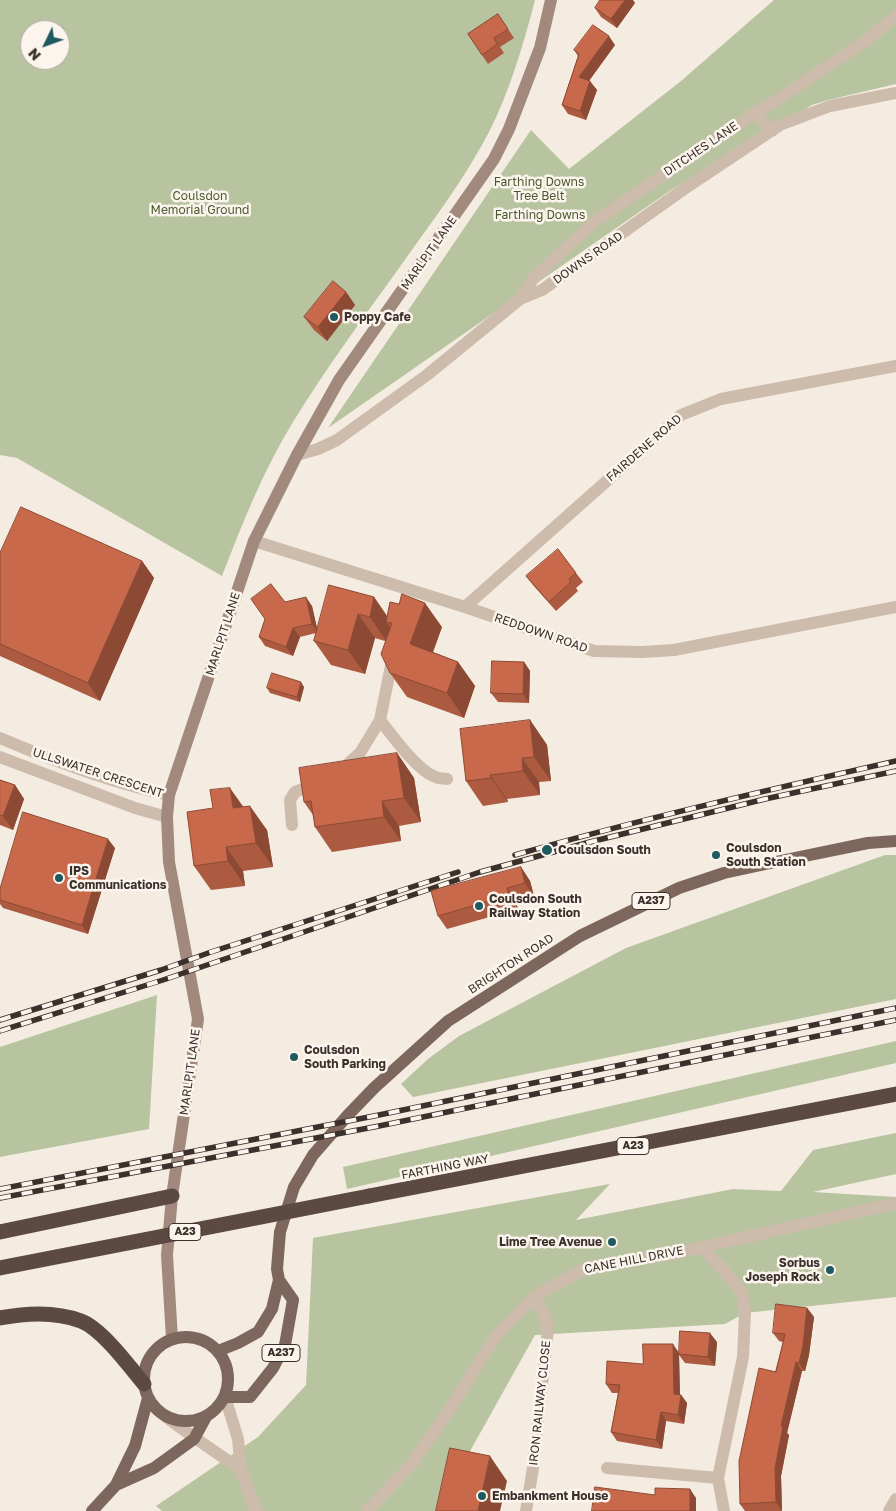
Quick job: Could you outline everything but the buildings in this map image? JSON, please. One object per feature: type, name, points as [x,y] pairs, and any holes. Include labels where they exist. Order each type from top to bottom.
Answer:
[{"type":"highway","name":"FARTHING WAY","points":[[0,1268],[896,1094]]},
{"type":"highway","points":[[0,1232],[172,1196]]},
{"type":"highway","points":[[0,1318],[22,1314],[52,1314],[82,1321],[115,1349],[146,1391]]},
{"type":"main road","name":"MARLPIT LANE","points":[[172,1339],[167,1255],[172,1196],[198,1019],[169,862],[167,818],[169,796],[254,541],[297,455],[339,380],[494,159],[509,128],[540,48],[551,0]]},
{"type":"main road","name":"BRIGHTON ROAD","points":[[218,1351],[258,1332],[272,1309],[279,1280],[277,1269],[280,1232],[294,1188],[313,1155],[374,1088],[448,1021],[580,936],[678,888],[724,873],[761,865],[868,843],[896,841]]},
{"type":"main road","name":"A237","points":[[225,1397],[250,1396],[273,1368],[285,1345],[293,1300],[279,1280]]},
{"type":"main road","points":[[92,1511],[116,1486],[135,1446],[146,1391],[144,1372],[154,1352],[162,1344],[172,1339],[184,1337],[197,1338],[208,1343],[218,1351],[225,1361],[229,1373],[225,1397],[206,1418],[194,1439],[154,1468],[116,1486]]},
{"type":"main road","points":[[146,1391],[155,1409],[166,1418],[180,1422],[193,1422],[206,1418]]},
{"type":"street","name":"DITCHES LANE","points":[[520,299],[533,279],[594,222],[755,112],[774,102],[867,40],[896,16]]},
{"type":"street","name":"DOWNS ROAD","points":[[297,455],[318,449],[337,440],[427,375],[520,299],[542,290],[684,189],[780,125],[830,106],[896,93]]},
{"type":"street","points":[[755,112],[772,131]]},
{"type":"street","name":"FAIRDENE ROAD","points":[[465,607],[680,415],[721,399],[896,366]]},
{"type":"street","name":"REDDOWN ROAD","points":[[254,541],[405,593],[465,607],[594,651],[642,652],[674,650],[896,607]]},
{"type":"street","points":[[292,825],[290,800],[296,792],[335,775],[360,753],[380,720],[395,645]]},
{"type":"street","points":[[380,720],[426,772],[435,777],[448,779]]},
{"type":"street","name":"ULLSWATER CRESCENT","points":[[0,738],[75,768],[169,796]]},
{"type":"street","name":"ULLSWATER CRESCENT","points":[[0,756],[167,818]]},
{"type":"street","points":[[702,1247],[896,1203]]},
{"type":"street","name":"CANE HILL DRIVE","points":[[366,1511],[411,1465],[446,1415],[496,1336],[533,1298],[585,1268],[702,1247],[742,1293],[744,1313],[743,1357],[718,1478],[724,1511]]},
{"type":"street","name":"IRON RAILWAY CLOSE","points":[[526,1511],[533,1468],[548,1330],[544,1313],[533,1298]]},
{"type":"street","points":[[225,1397],[238,1439],[241,1470],[255,1509],[258,1511]]},
{"type":"street","points":[[166,1418],[241,1470]]},
{"type":"street","points":[[606,1468],[718,1478]]},
{"type":"street","points":[[889,1511],[896,1499]]},
{"type":"green space","name":"Coulsdon Memorial Ground","points":[[0,0],[535,0],[515,68],[489,132],[449,198],[319,381],[293,422],[245,517],[222,576],[17,458],[0,455]]},
{"type":"green space","name":"Farthing Downs","points":[[774,0],[896,0],[896,84],[812,105],[671,190],[328,428],[531,130],[569,169],[681,81]]},
{"type":"green space","points":[[885,855],[896,855],[896,999],[413,1097],[401,1084],[428,1059],[459,1036],[626,948]]},
{"type":"green space","points":[[157,995],[149,1129],[0,1157],[0,1047]]},
{"type":"green space","points":[[896,1041],[896,1063],[347,1189],[343,1167]]},
{"type":"green space","points":[[896,1133],[896,1174],[813,1192],[896,1197],[896,1297],[745,1313],[725,1324],[535,1335],[460,1469],[440,1511],[162,1511],[156,1506],[258,1437],[306,1385],[313,1238],[610,1184],[576,1220],[733,1189],[781,1191],[813,1150]]},
{"type":"railway","points":[[515,855],[657,817],[896,761]]},
{"type":"railway","points":[[0,1031],[163,980],[480,872],[590,842],[765,799],[896,771]]},
{"type":"railway","points":[[0,1020],[161,970],[458,872]]},
{"type":"railway","points":[[0,1189],[374,1116],[896,1008]]},
{"type":"railway","points":[[0,1198],[379,1126],[896,1020]]},
{"type":"place","name":"Poppy Cafe","points":[[334,317]]},
{"type":"place","name":"Coulsdon South","points":[[547,850]]},
{"type":"place","name":"Coulsdon South Station","points":[[716,855]]},
{"type":"place","name":"IPS Communications","points":[[59,878]]},
{"type":"place","name":"Coulsdon South Railway Station","points":[[479,906]]},
{"type":"place","name":"Coulsdon South Parking","points":[[294,1057]]},
{"type":"place","name":"Lime Tree Avenue","points":[[612,1242]]},
{"type":"place","name":"Sorbus Joseph Rock","points":[[830,1270]]},
{"type":"place","name":"Embankment House","points":[[482,1496]]},
{"type":"park label","name":"Farthing Downs Tree Belt","points":[[539,189]]}]
